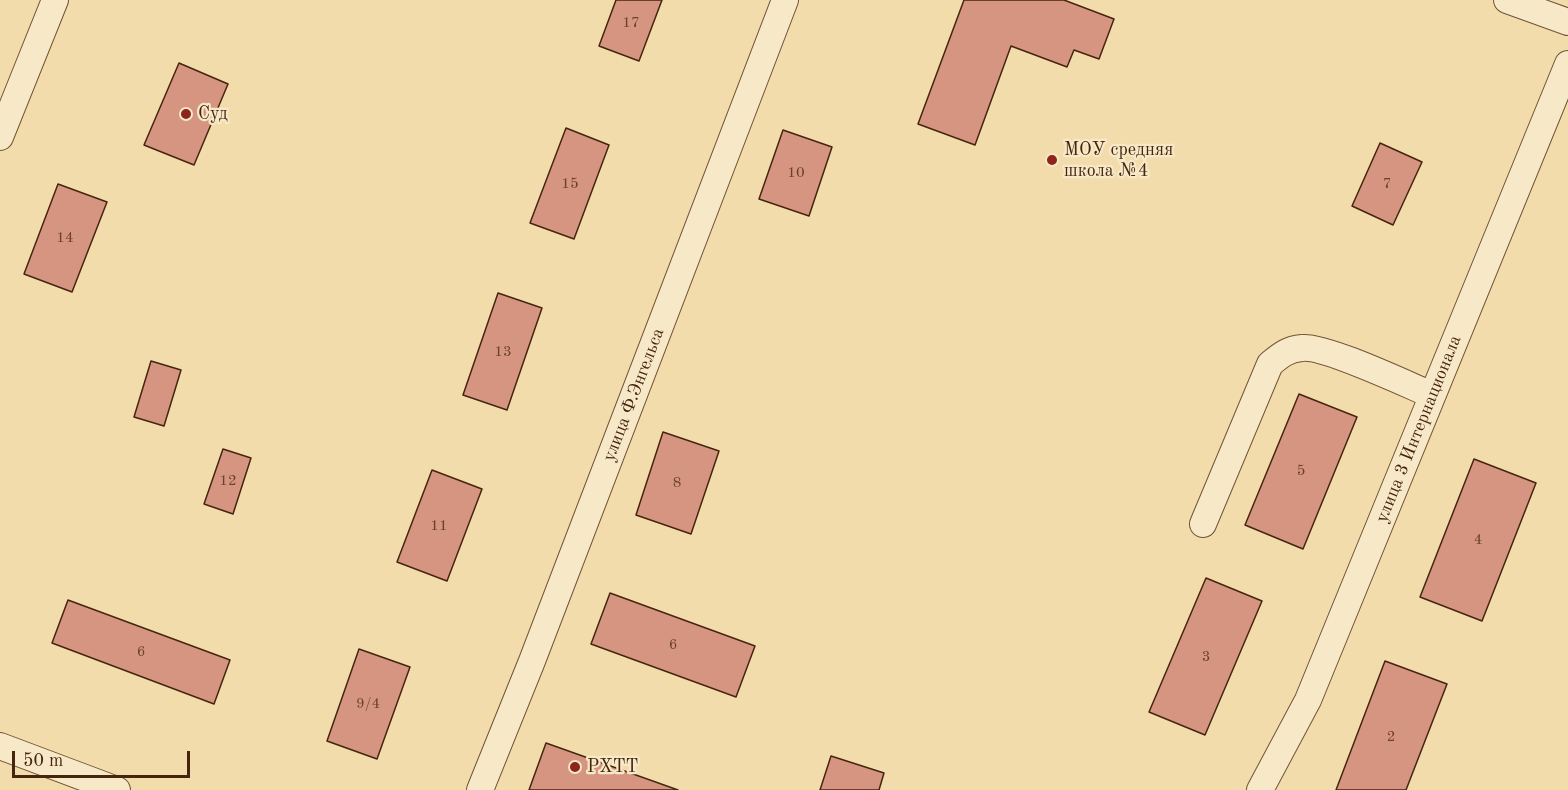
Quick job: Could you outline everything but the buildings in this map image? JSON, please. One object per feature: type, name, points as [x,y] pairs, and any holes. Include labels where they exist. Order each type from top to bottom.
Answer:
[{"type":"street","points":[[0,137],[55,0]]},
{"type":"street","name":"улица Ф.Энгельса","points":[[480,790],[532,661],[785,0]]},
{"type":"street","points":[[1507,0],[1568,22]]},
{"type":"street","name":"улица 3 Интернационала","points":[[1260,790],[1308,700],[1568,64]]},
{"type":"street","points":[[1203,524],[1270,364],[1284,352],[1305,347],[1331,354],[1432,395]]},
{"type":"street","points":[[0,746],[117,790]]},
{"type":"place","name":"Суд","points":[[186,114]]},
{"type":"place","name":"МОУ средняя школа №4","points":[[1052,160]]},
{"type":"place","name":"РХТТ","points":[[575,767]]}]
